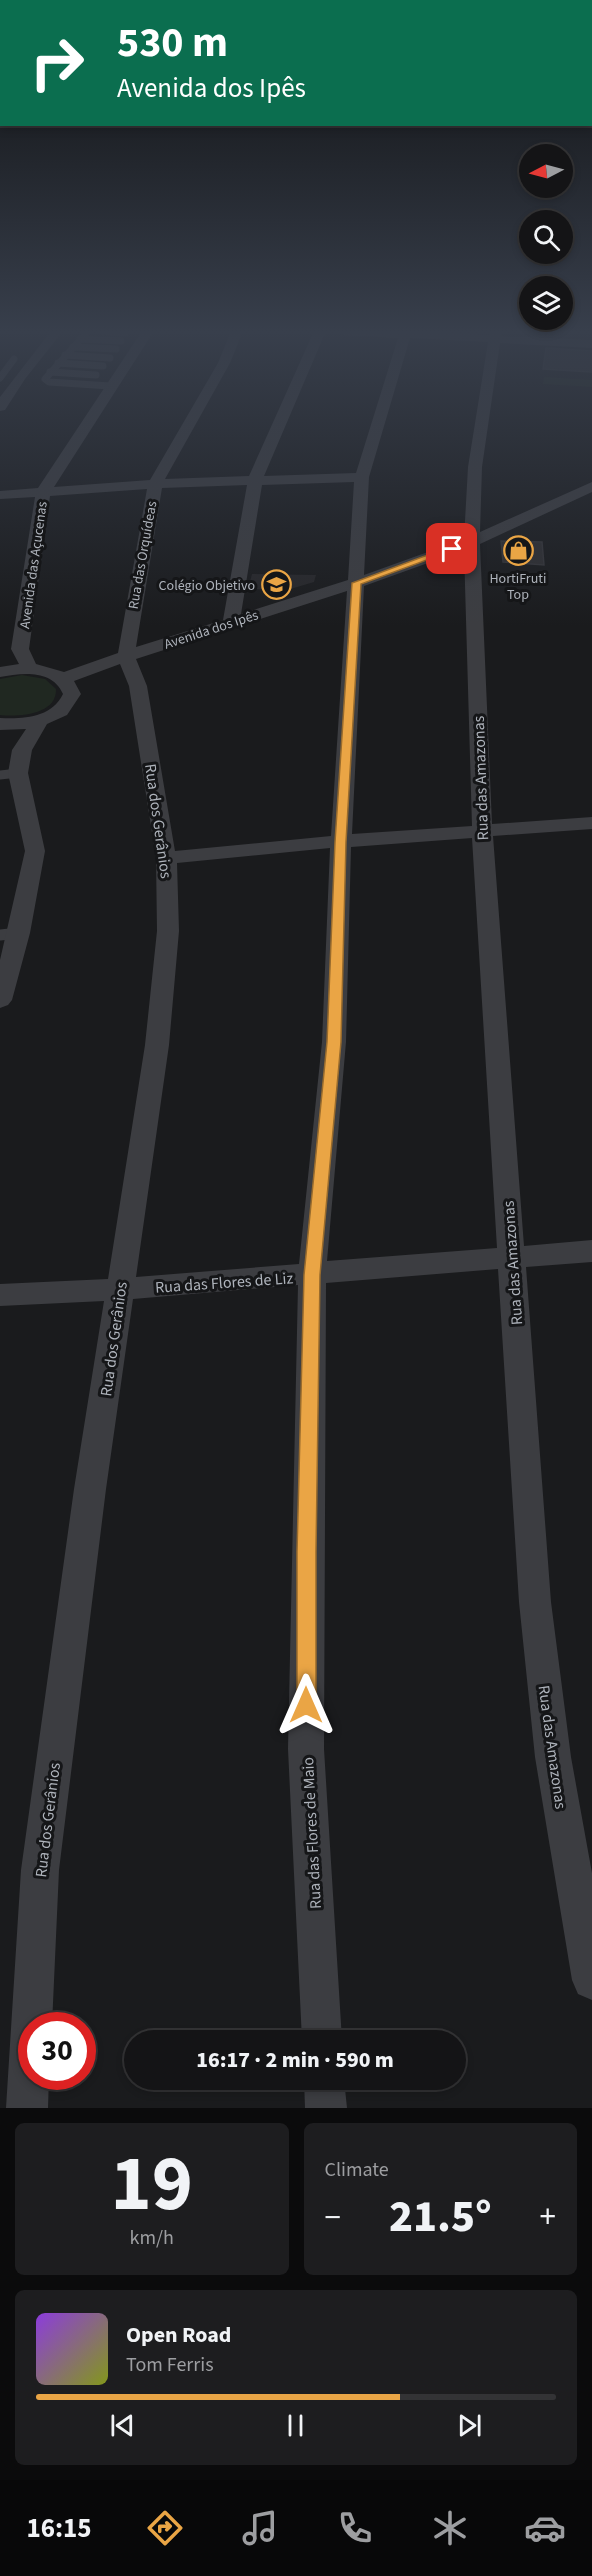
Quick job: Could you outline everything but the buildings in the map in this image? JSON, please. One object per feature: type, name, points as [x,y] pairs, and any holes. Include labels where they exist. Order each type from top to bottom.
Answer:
[{"type":"street","name":"Avenida das Açucenas","points":[[30,669],[20,649],[43,492],[83,429]]},
{"type":"street","name":"Rua das Orquídeas","points":[[126,656],[155,484],[186,429]]},
{"type":"street","points":[[231,622],[255,480],[277,429]]},
{"type":"street","name":"Rua das Flores de Maio","points":[[321,2030],[306,1749],[306,1563],[312,1275],[334,1042],[341,842],[362,477],[377,429]]},
{"type":"street","name":"Rua das Amazonas","points":[[481,429],[475,467],[472,542],[482,832],[535,1602],[553,1757],[592,1980]]},
{"type":"street","points":[[0,495],[155,484],[362,477]]},
{"type":"street","name":"Avenida dos Ipês","points":[[63,679],[126,656],[356,583],[472,542],[592,486]]},
{"type":"street","name":"Avenida das Açucenas","points":[[0,667],[20,649]]},
{"type":"street","name":"Rua dos Gerânios","points":[[33,2012],[40,1870],[90,1489],[116,1332],[119,1289],[157,1045],[168,931],[166,858],[138,686],[126,656]]},
{"type":"street","points":[[0,672],[30,669],[53,673],[70,686],[72,694],[69,702],[53,716],[27,724],[0,724]]},
{"type":"street","points":[[0,1000],[10,934],[35,851],[9,774],[41,720]]},
{"type":"street","points":[[166,858],[592,823]]},
{"type":"street","name":"Rua das Flores de Liz","points":[[0,1294],[119,1289],[312,1275],[592,1251]]},
{"type":"street","name":"Rua dos Gerânios","points":[[27,2108],[28,2090]]},
{"type":"street","points":[[325,2090],[326,2108]]},
{"type":"shaded area","name":"Colégio Objetivo","points":[[252,574],[316,575],[314,582],[287,590],[248,589]]},
{"type":"shaded area","points":[[22,675],[45,679],[56,689],[55,698],[43,709],[26,715],[0,715],[0,679]]},
{"type":"place","name":"HortiFruti Top","points":[[518,551]]},
{"type":"place","name":"Colégio Objetivo","points":[[276,585]]},
{"type":"route","points":[[306,1705],[312,1275],[334,1042],[341,842],[356,583],[452,549]]}]
